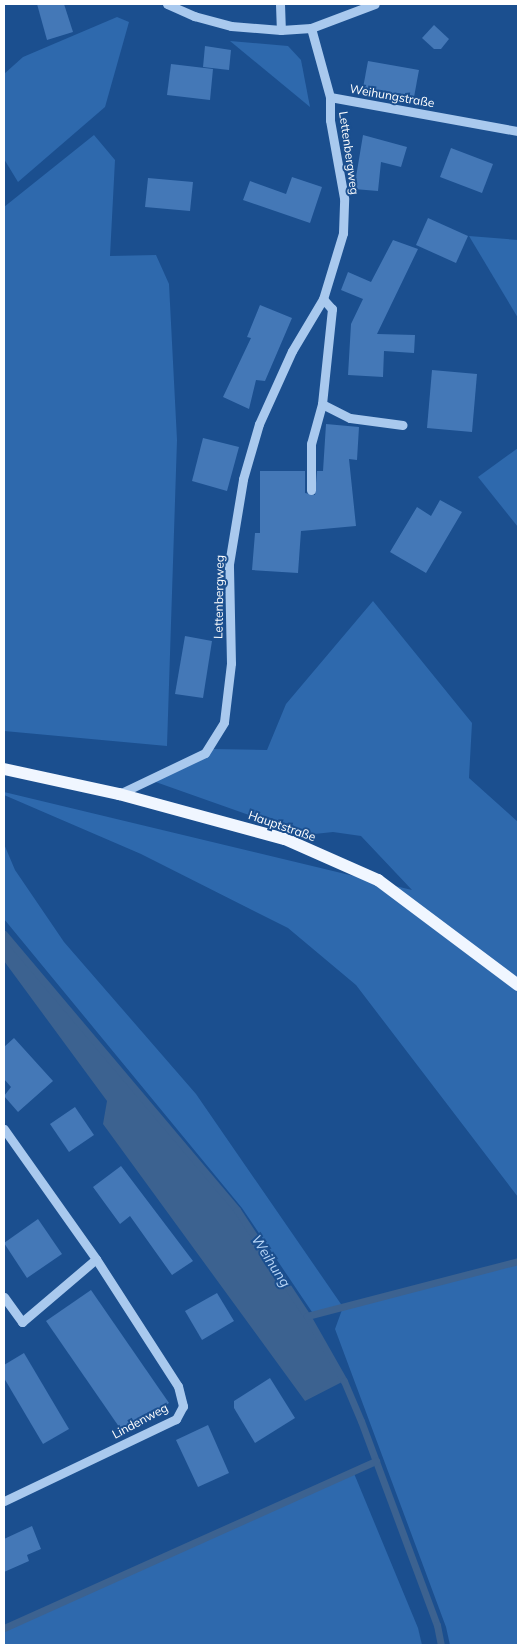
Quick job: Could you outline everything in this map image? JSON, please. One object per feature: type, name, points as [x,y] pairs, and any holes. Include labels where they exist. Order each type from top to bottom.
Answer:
[{"type":"main road","name":"Hauptstraße","points":[[4,769],[119,794],[263,832],[378,880],[518,985]]},
{"type":"street","points":[[167,4],[194,16],[231,26],[281,30],[311,28],[375,4]]},
{"type":"street","points":[[280,4],[281,30]]},
{"type":"street","name":"Weihungstraße","points":[[311,28],[330,97],[518,132]]},
{"type":"street","name":"Lettenbergweg","points":[[119,794],[205,753],[224,722],[231,663],[229,564],[243,478],[259,424],[284,367],[322,299],[343,233],[344,198],[330,120],[330,97]]},
{"type":"street","points":[[311,490],[311,444],[322,404],[332,309],[322,299]]},
{"type":"street","points":[[322,404],[350,418],[404,426]]},
{"type":"street","name":"Lindenweg","points":[[4,1129],[96,1259],[178,1386],[183,1406],[176,1419],[4,1501]]},
{"type":"street","points":[[4,1297],[22,1322],[96,1259]]},
{"type":"shaded area","points":[[117,17],[129,22],[105,107],[18,182],[4,159],[4,74],[23,57]]},
{"type":"shaded area","points":[[230,41],[288,46],[301,60],[310,107]]},
{"type":"shaded area","points":[[94,135],[115,160],[110,256],[156,255],[169,284],[177,440],[167,746],[4,731],[4,207]]},
{"type":"shaded area","points":[[469,236],[518,240],[518,318]]},
{"type":"shaded area","points":[[518,448],[518,527],[478,477]]},
{"type":"shaded area","points":[[373,601],[472,723],[469,778],[518,822],[518,1197],[356,985],[288,928],[141,854],[4,795],[4,792],[412,890],[361,836],[333,832],[305,835],[150,780],[212,749],[267,750],[286,704]]},
{"type":"shaded area","points":[[4,844],[15,870],[64,942],[196,1094],[343,1307],[314,1315],[242,1208],[4,919]]},
{"type":"shaded area","points":[[4,934],[237,1210],[307,1316],[344,1381],[305,1401],[103,1124],[107,1101],[4,961]]},
{"type":"shaded area","points":[[518,1263],[518,1645],[450,1645],[446,1627],[335,1329],[343,1307]]},
{"type":"shaded area","points":[[353,1471],[418,1628],[422,1645],[4,1645],[4,1626]]},
{"type":"building","points":[[37,4],[64,4],[73,32],[47,40]]},
{"type":"building","points":[[434,25],[449,39],[441,49],[434,49],[422,38]]},
{"type":"building","points":[[205,46],[231,50],[229,70],[203,67]]},
{"type":"building","points":[[368,61],[419,70],[414,97],[363,88]]},
{"type":"building","points":[[171,64],[213,69],[210,100],[167,95]]},
{"type":"building","points":[[363,135],[407,147],[401,167],[381,162],[378,191],[354,189]]},
{"type":"building","points":[[451,148],[493,164],[482,193],[440,177]]},
{"type":"building","points":[[292,177],[322,187],[310,223],[243,200],[250,181],[286,194]]},
{"type":"building","points":[[148,178],[193,182],[190,211],[145,207]]},
{"type":"building","points":[[428,218],[468,236],[456,263],[416,245]]},
{"type":"building","points":[[393,240],[418,249],[377,334],[415,335],[414,353],[384,351],[383,377],[348,375],[351,324],[363,299],[341,290],[348,272],[371,282]]},
{"type":"building","points":[[260,305],[292,318],[265,381],[256,380],[249,409],[223,397],[251,338],[247,337]]},
{"type":"building","points":[[432,370],[477,374],[472,432],[427,428]]},
{"type":"building","points":[[326,424],[359,427],[357,460],[349,459],[356,526],[301,531],[298,573],[252,570],[255,533],[260,533],[260,471],[305,471],[305,493],[315,495],[317,471],[323,471]]},
{"type":"building","points":[[203,438],[239,447],[227,491],[192,481]]},
{"type":"building","points":[[440,500],[462,512],[426,573],[390,552],[417,507],[431,516]]},
{"type":"building","points":[[185,636],[212,641],[203,698],[175,694]]},
{"type":"building","points":[[14,1038],[53,1081],[18,1112],[4,1096],[11,1087],[4,1079],[4,1047]]},
{"type":"building","points":[[75,1107],[94,1135],[69,1152],[50,1124]]},
{"type":"building","points":[[121,1166],[193,1261],[172,1275],[130,1216],[120,1224],[93,1187]]},
{"type":"building","points":[[38,1219],[62,1254],[27,1278],[4,1243]]},
{"type":"building","points":[[91,1290],[169,1403],[124,1434],[46,1321]]},
{"type":"building","points":[[217,1293],[234,1321],[202,1340],[185,1311]]},
{"type":"building","points":[[24,1353],[69,1429],[43,1444],[4,1378],[4,1365]]},
{"type":"building","points":[[270,1378],[295,1418],[255,1443],[234,1408],[234,1401]]},
{"type":"building","points":[[208,1425],[229,1473],[198,1487],[176,1440]]},
{"type":"building","points":[[32,1526],[41,1549],[27,1555],[29,1561],[4,1572],[4,1539]]},
{"type":"waterway","name":"Weihung","points":[[4,934],[237,1210],[307,1316],[344,1381],[361,1421],[437,1625],[441,1645]]},
{"type":"waterway","points":[[307,1316],[518,1261]]},
{"type":"waterway","points":[[4,1628],[376,1461]]}]
